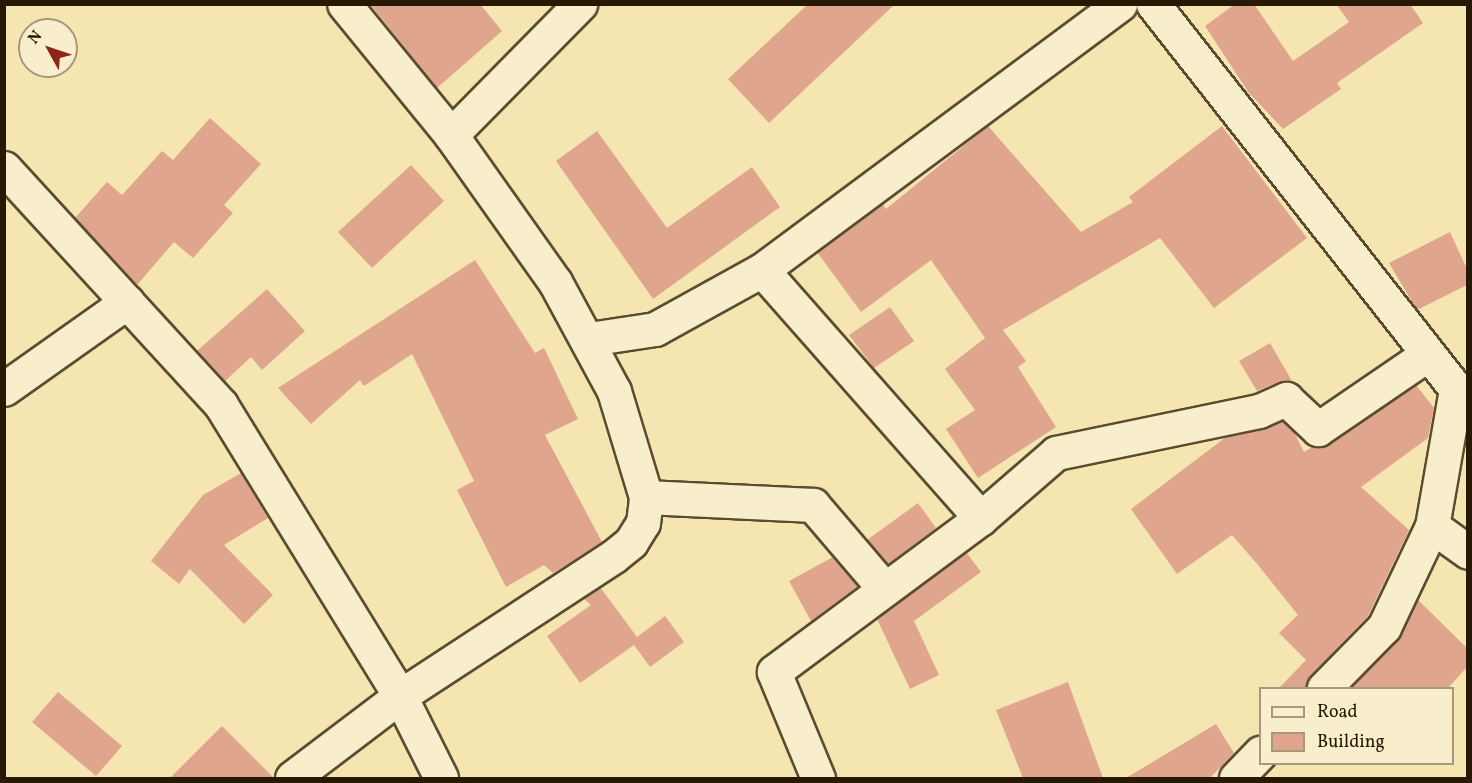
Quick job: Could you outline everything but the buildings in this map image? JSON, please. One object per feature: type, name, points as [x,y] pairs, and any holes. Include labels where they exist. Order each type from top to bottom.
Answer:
[{"type":"street","points":[[292,778],[400,696],[614,556],[631,542],[643,523],[646,497],[614,391],[589,339],[555,282],[451,135],[344,4]]},
{"type":"street","points":[[451,135],[580,4]]},
{"type":"street","points":[[589,339],[656,329],[762,270],[1120,4]]},
{"type":"street","points":[[1153,4],[1428,354],[1462,385],[1432,526],[1384,627],[1325,687]]},
{"type":"street","points":[[4,168],[221,405],[400,696],[441,778]]},
{"type":"street","points":[[762,270],[981,518]]},
{"type":"street","points":[[4,390],[127,302]]},
{"type":"street","points":[[818,778],[774,672],[981,518],[1056,453],[1259,411],[1286,399],[1318,429],[1428,354]]},
{"type":"street","points":[[646,497],[813,505],[884,588]]},
{"type":"street","points":[[1432,526],[1467,552]]},
{"type":"street","points":[[1236,778],[1259,754]]}]
